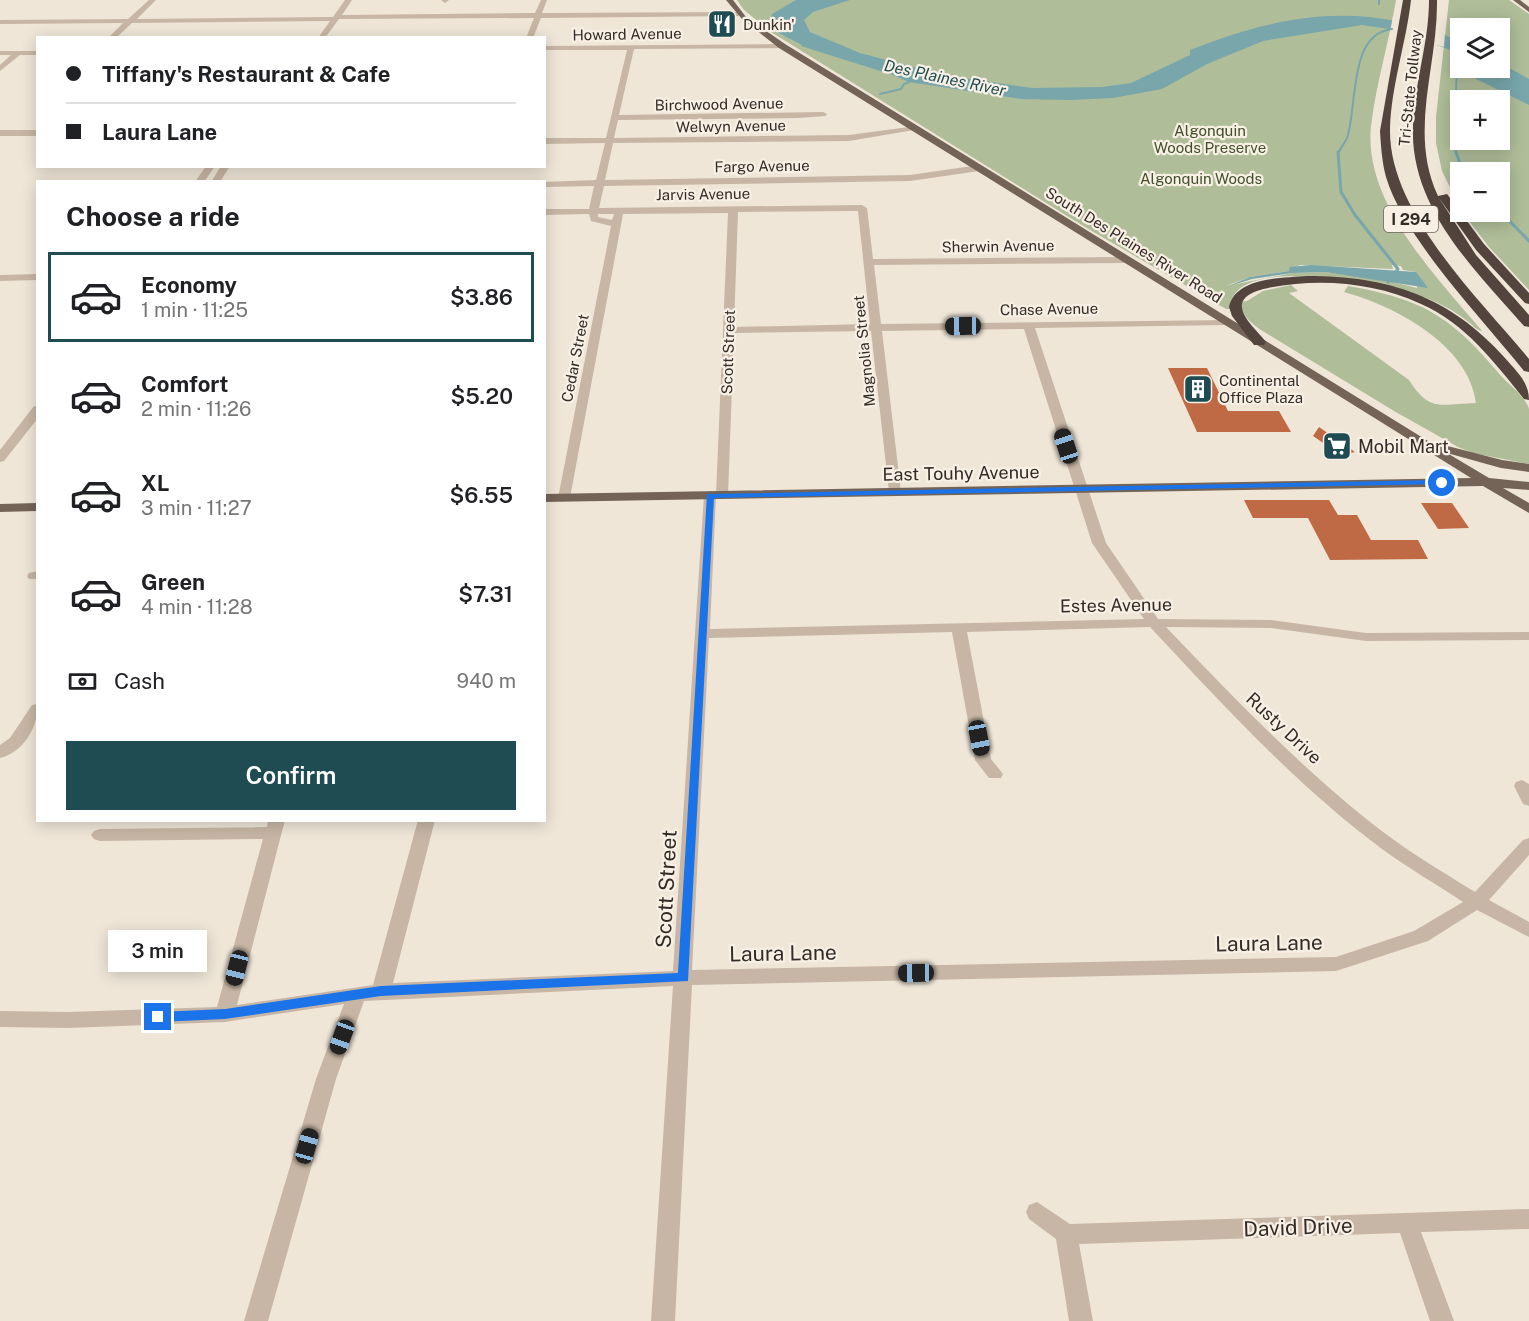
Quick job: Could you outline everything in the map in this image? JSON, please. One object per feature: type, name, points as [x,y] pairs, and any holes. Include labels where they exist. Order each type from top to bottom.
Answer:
[{"type":"highway","name":"Tri-State Tollway","points":[[1407,0],[1386,120],[1385,144],[1391,175],[1412,220],[1425,241],[1529,368]]},
{"type":"highway","name":"Tri-State Tollway","points":[[1433,0],[1417,129],[1418,161],[1449,228],[1529,323]]},
{"type":"highway","points":[[1424,174],[1480,247],[1529,300]]},
{"type":"highway","points":[[1259,342],[1238,316],[1235,307],[1239,296],[1248,290],[1270,283],[1309,279],[1370,285],[1406,294],[1448,313],[1483,342],[1529,396]]},
{"type":"main road","name":"South Des Plaines River Road","points":[[729,0],[740,14],[782,45],[1529,510]]},
{"type":"main road","points":[[1516,0],[1529,10]]},
{"type":"main road","points":[[1420,442],[1453,448],[1501,464],[1529,468]]},
{"type":"main road","name":"East Touhy Avenue","points":[[1485,482],[1529,476]]},
{"type":"main road","name":"East Touhy Avenue","points":[[546,498],[1485,482],[1529,486]]},
{"type":"main road","points":[[0,508],[36,507]]},
{"type":"street","points":[[113,36],[153,0]]},
{"type":"street","points":[[322,36],[349,0]]},
{"type":"street","points":[[530,36],[544,0]]},
{"type":"street","points":[[0,22],[740,14]]},
{"type":"street","name":"Howard Avenue","points":[[546,48],[782,45]]},
{"type":"street","points":[[617,224],[594,219],[593,212],[631,47]]},
{"type":"street","points":[[0,53],[36,53]]},
{"type":"street","points":[[0,69],[18,53]]},
{"type":"street","name":"Birchwood Avenue","points":[[614,118],[798,117],[823,114]]},
{"type":"street","name":"Welwyn Avenue","points":[[546,141],[849,138],[916,129]]},
{"type":"street","points":[[0,134],[36,133]]},
{"type":"street","name":"Fargo Avenue","points":[[546,184],[910,178],[979,168]]},
{"type":"street","name":"Jarvis Avenue","points":[[546,213],[619,210],[862,208]]},
{"type":"street","name":"Magnolia Street","points":[[862,208],[895,492]]},
{"type":"street","name":"Scott Street","points":[[663,1321],[702,634],[729,330],[733,209]]},
{"type":"street","name":"Cedar Street","points":[[564,498],[619,210]]},
{"type":"street","name":"Sherwin Avenue","points":[[870,262],[1126,260]]},
{"type":"street","points":[[0,278],[36,277]]},
{"type":"street","name":"Chase Avenue","points":[[729,330],[1226,322]]},
{"type":"street","name":"Rusty Drive","points":[[1028,325],[1099,543],[1154,623],[1236,710],[1317,786],[1389,845],[1477,902],[1529,930]]},
{"type":"street","points":[[0,458],[36,412]]},
{"type":"street","name":"Estes Avenue","points":[[702,634],[1154,623],[1271,624],[1366,637],[1529,636]]},
{"type":"street","points":[[959,628],[983,760],[995,774]]},
{"type":"street","points":[[0,753],[16,742],[36,712]]},
{"type":"street","points":[[381,991],[426,822]]},
{"type":"street","points":[[99,835],[275,827],[225,1014]]},
{"type":"street","name":"Laura Lane","points":[[0,1019],[68,1020],[225,1014],[381,991],[683,978],[1336,964],[1422,936],[1477,902],[1529,844]]},
{"type":"street","points":[[256,1321],[327,1079],[357,994]]},
{"type":"street","points":[[1037,1212],[1066,1234],[1081,1321]]},
{"type":"street","name":"David Drive","points":[[1066,1234],[1529,1219]]},
{"type":"street","points":[[1407,1223],[1442,1321]]},
{"type":"green space","name":"Algonquin Woods Preserve","points":[[737,0],[1396,0],[1371,126],[1372,155],[1379,183],[1391,210],[1425,263],[1482,331],[1452,310],[1423,297],[1379,286],[1315,277],[1283,277],[1256,281],[1237,291],[1230,309],[1226,309],[1085,227],[771,32],[744,10]],"holes":[[[1300,265],[1393,269],[1392,265],[1416,272],[1417,288],[1380,279],[1325,272],[1293,273],[1226,286],[1250,277],[1289,271]]]},
{"type":"green space","points":[[1449,0],[1509,0],[1529,14],[1529,290],[1489,247],[1470,222],[1510,222],[1510,162],[1450,162],[1450,187],[1442,171],[1436,143],[1436,117]]},
{"type":"green space","points":[[1291,285],[1298,291],[1289,293],[1409,380],[1423,398],[1445,405],[1476,403],[1470,382],[1460,363],[1445,346],[1406,318],[1364,298],[1344,292],[1348,286],[1397,297],[1435,314],[1452,326],[1468,340],[1527,405],[1529,409],[1529,464],[1473,453],[1458,447],[1261,330],[1244,315],[1240,302],[1247,301],[1263,291]]},
{"type":"water","name":"Des Plaines River","points":[[796,0],[850,0],[813,12],[804,20],[810,32],[860,53],[943,75],[1032,88],[1102,87],[1131,83],[1190,55],[1190,50],[1224,37],[1258,27],[1325,16],[1358,16],[1392,20],[1426,29],[1450,38],[1450,50],[1389,29],[1362,25],[1263,41],[1207,64],[1162,89],[1113,98],[1021,99],[909,82],[801,46],[779,33],[769,23],[772,14]]},
{"type":"water","points":[[1510,69],[1529,79],[1529,105],[1510,96],[1510,90],[1498,90],[1476,79],[1510,78]]},
{"type":"water","points":[[1311,265],[1416,272],[1428,288],[1325,272],[1293,273],[1252,279],[1226,287],[1250,277],[1289,271],[1290,267]]},
{"type":"pier","points":[[1393,16],[1445,32],[1444,47],[1390,32]]},
{"type":"building","name":"Continental Office Plaza","points":[[1168,368],[1207,368],[1228,411],[1279,411],[1291,432],[1197,432]]},
{"type":"building","name":"Mobil Mart","points":[[1319,427],[1355,452],[1341,455],[1313,436]]},
{"type":"building","points":[[1244,500],[1329,500],[1338,515],[1357,515],[1371,540],[1418,540],[1428,559],[1330,560],[1308,518],[1253,518]]},
{"type":"building","points":[[1421,503],[1452,503],[1469,528],[1438,529]]},
{"type":"waterway","points":[[1338,154],[1347,138],[1361,57],[1368,44],[1378,34],[1392,29]]},
{"type":"waterway","points":[[1456,154],[1454,134],[1457,78]]},
{"type":"waterway","name":"Des Plaines River","points":[[880,94],[901,89],[904,84],[912,81]]},
{"type":"waterway","points":[[1456,152],[1460,162]]},
{"type":"waterway","points":[[1338,154],[1341,192],[1355,215],[1398,269],[1388,282]]},
{"type":"waterway","points":[[1510,221],[1529,241]]},
{"type":"place","name":"Dunkin'","points":[[722,24]]},
{"type":"place","name":"Continental Office Plaza","points":[[1198,389]]},
{"type":"place","name":"Mobil Mart","points":[[1337,446]]},
{"type":"route","points":[[158,1017],[225,1014],[381,991],[683,978],[710,495],[1442,483]]},
{"type":"park label","name":"Algonquin Woods","points":[[1201,178]]}]
